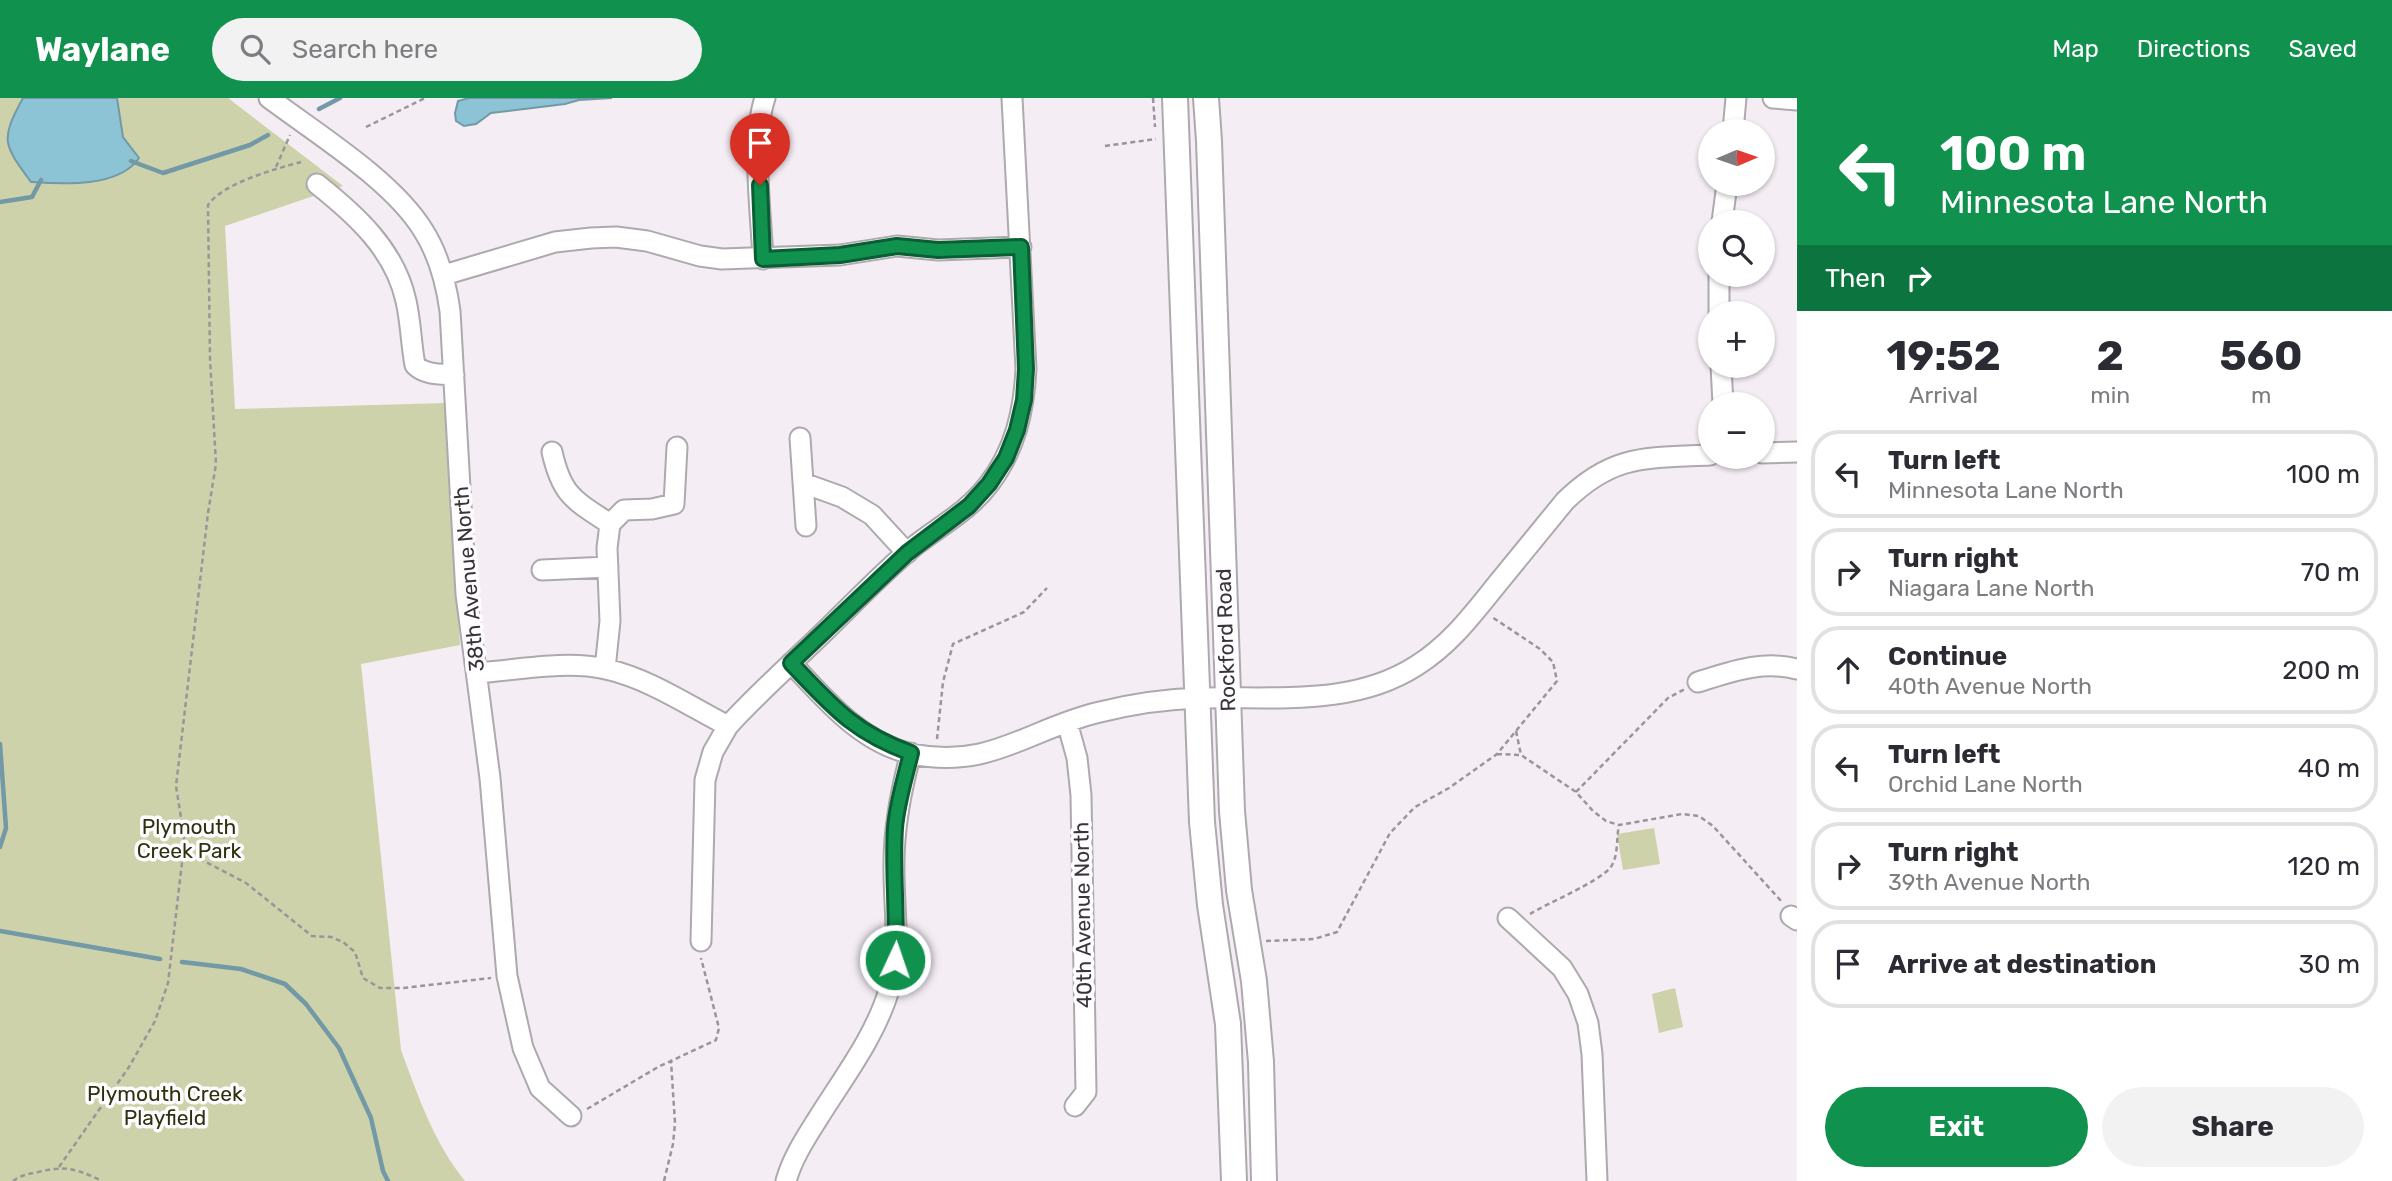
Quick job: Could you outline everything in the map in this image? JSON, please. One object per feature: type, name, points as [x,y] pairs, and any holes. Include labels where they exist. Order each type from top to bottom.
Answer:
[{"type":"main road","name":"Rockford Road","points":[[1175,98],[1202,822],[1210,905],[1228,1024],[1234,1181]]},
{"type":"main road","name":"Rockford Road","points":[[1206,98],[1232,811],[1239,890],[1254,981],[1261,1062],[1264,1181]]},
{"type":"street","name":"38th Avenue North","points":[[269,98],[393,194],[424,231],[443,275],[450,311],[466,594],[490,778],[507,976],[523,1048],[540,1088],[571,1116]]},
{"type":"street","points":[[763,259],[758,135],[760,112],[765,98]]},
{"type":"street","points":[[701,941],[705,780],[713,752],[728,726],[907,553],[969,506],[989,484],[1006,458],[1017,430],[1024,400],[1025,335],[1012,98]]},
{"type":"street","points":[[1733,119],[1736,98]]},
{"type":"street","points":[[1773,98],[1797,100]]},
{"type":"street","points":[[317,184],[365,225],[385,250],[406,298],[415,365],[429,373],[454,375]]},
{"type":"street","points":[[443,275],[555,242],[592,238],[615,237],[647,241],[700,256],[722,259],[840,255],[897,246],[938,250],[1021,247]]},
{"type":"street","points":[[800,439],[806,526]]},
{"type":"street","points":[[605,669],[610,621],[607,567],[610,524],[624,510],[652,509],[674,504],[677,447]]},
{"type":"street","points":[[552,452],[555,467],[569,496],[610,524]]},
{"type":"street","points":[[1775,453],[1797,452]]},
{"type":"street","points":[[791,663],[857,728],[885,744],[911,753],[948,758],[981,755],[1011,746],[1067,722],[1138,704],[1197,698],[1314,697],[1349,693],[1384,683],[1416,666],[1445,645],[1582,484],[1604,470],[1627,462],[1698,456]]},
{"type":"street","points":[[803,484],[842,497],[872,515],[907,553]]},
{"type":"street","points":[[542,570],[607,567]]},
{"type":"street","points":[[1698,682],[1749,666],[1781,665],[1797,669]]},
{"type":"street","points":[[477,673],[567,666],[605,669],[653,686],[728,726]]},
{"type":"street","name":"40th Avenue North","points":[[1067,722],[1077,758],[1081,795],[1086,1092],[1075,1106]]},
{"type":"street","points":[[786,1181],[803,1142],[868,1040],[891,987],[897,932],[895,826],[911,753]]},
{"type":"street","points":[[1512,922],[1562,968],[1578,994],[1588,1023],[1592,1054],[1597,1181]]},
{"type":"path","points":[[366,127],[425,98]]},
{"type":"path","points":[[275,169],[290,133]]},
{"type":"path","points":[[1105,146],[1156,139]]},
{"type":"path","points":[[59,1167],[129,1068],[155,1021],[167,983],[184,837],[176,786],[216,464],[210,359],[208,205],[217,193],[275,169],[301,162]]},
{"type":"path","points":[[934,757],[943,682],[953,644],[1024,612],[1047,588]]},
{"type":"path","points":[[1259,942],[1314,939],[1337,932],[1390,833],[1415,807],[1449,788],[1497,754],[1557,681],[1553,662],[1540,649],[1478,608]]},
{"type":"path","points":[[1576,792],[1668,698],[1698,682]]},
{"type":"path","points":[[1516,730],[1521,755]]},
{"type":"path","points":[[1497,754],[1521,755],[1576,792],[1592,811],[1606,821],[1619,825],[1682,814],[1699,816],[1713,827],[1774,892],[1794,918]]},
{"type":"path","points":[[1512,922],[1590,882],[1610,867],[1616,851],[1619,825]]},
{"type":"path","points":[[183,854],[204,861],[246,883],[312,936],[331,937],[344,942],[355,952],[363,978],[380,988],[403,988],[507,976]]},
{"type":"path","points":[[571,1116],[598,1105],[640,1077],[716,1040],[719,1034],[702,962],[701,941]]},
{"type":"path","points":[[664,1181],[675,1123],[671,1061]]},
{"type":"path","points":[[13,1181],[20,1176],[59,1167],[70,1168],[102,1181]]},
{"type":"green space","name":"Plymouth Creek Park","points":[[0,98],[228,98],[343,186],[225,226],[235,409],[445,403],[460,645],[361,664],[401,1050],[436,1135],[465,1181],[0,1181]]},
{"type":"green space","points":[[1654,828],[1660,864],[1623,870],[1617,834]]},
{"type":"green space","points":[[1675,988],[1683,1027],[1659,1033],[1652,994]]},
{"type":"water","points":[[23,98],[117,98],[123,137],[139,158],[130,168],[104,179],[74,183],[31,182],[15,159],[8,142],[11,124]]},
{"type":"water","points":[[469,98],[612,98],[491,113],[476,124],[464,126],[456,121],[455,113],[458,101]]},
{"type":"waterway","points":[[319,109],[340,98]]},
{"type":"waterway","points":[[131,161],[163,173],[250,145],[268,135]]},
{"type":"waterway","points":[[0,202],[32,197],[41,180]]},
{"type":"waterway","points":[[0,744],[6,828],[0,847]]},
{"type":"waterway","points":[[0,931],[160,959]]},
{"type":"waterway","points":[[182,962],[241,969],[285,984],[306,1004],[339,1048],[371,1118],[383,1171],[388,1181]]},
{"type":"route","points":[[760,185],[763,259],[840,255],[897,246],[938,250],[1021,247],[1026,369],[1024,400],[1017,430],[1006,458],[989,484],[969,506],[907,553],[791,663],[857,728],[885,744],[911,753],[895,826],[895,960]]},
{"type":"park label","name":"Plymouth Creek Playfield","points":[[165,1106]]}]
